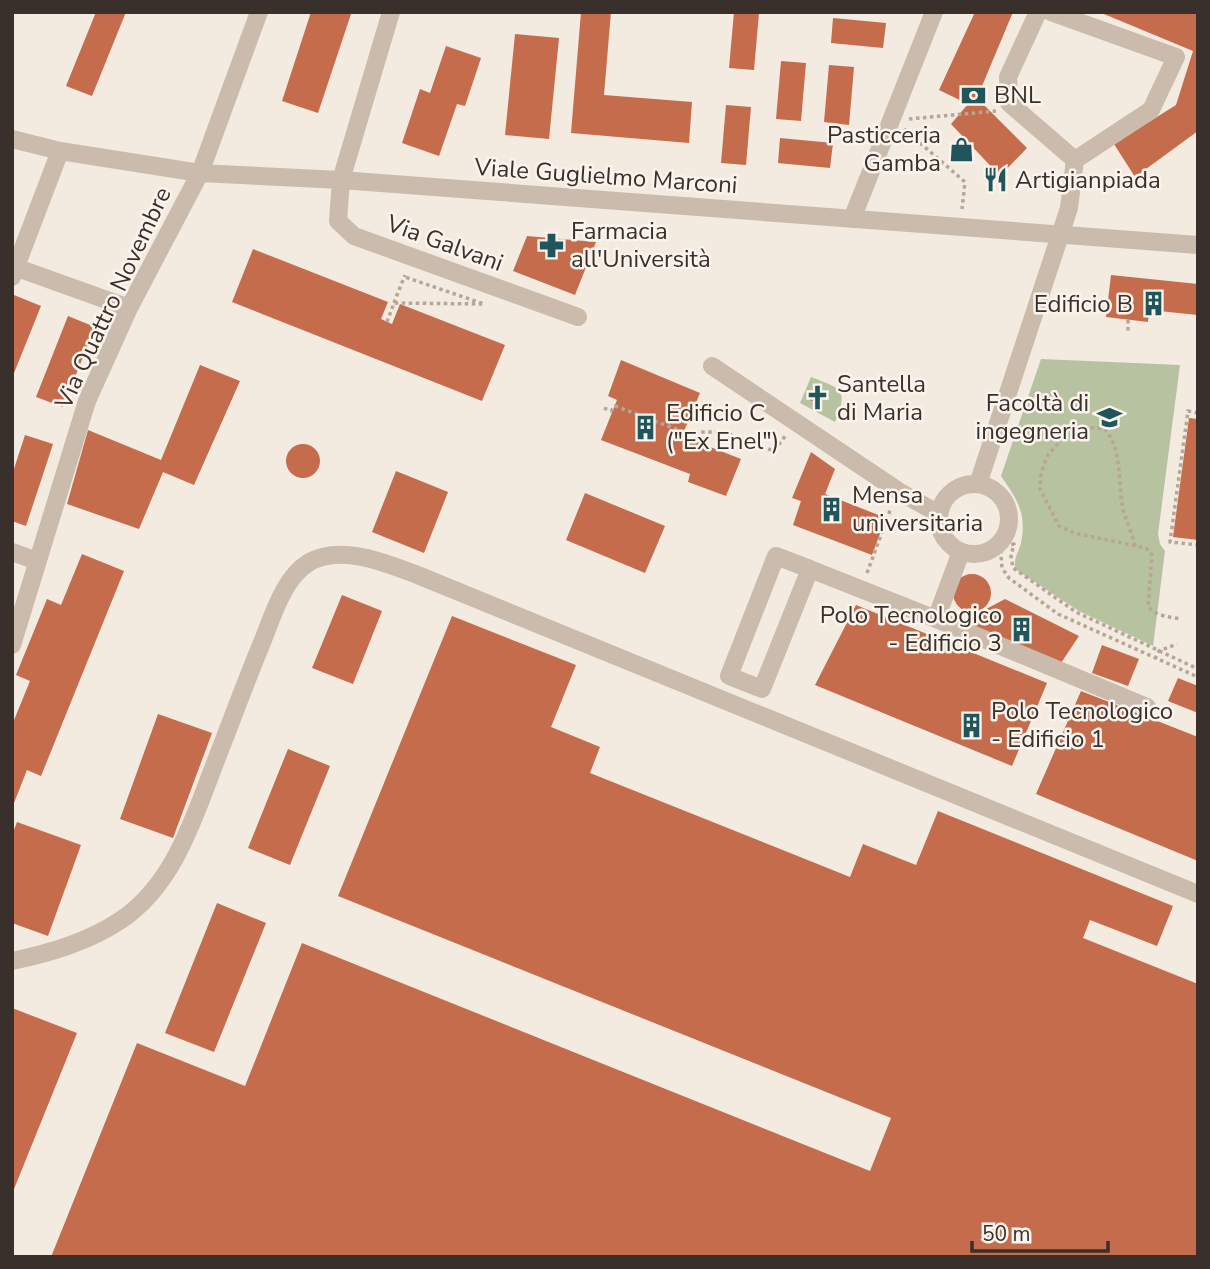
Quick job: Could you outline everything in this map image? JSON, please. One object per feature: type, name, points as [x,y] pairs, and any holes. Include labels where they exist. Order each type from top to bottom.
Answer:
[{"type":"street","name":"Via Quattro Novembre","points":[[12,645],[87,401],[130,308],[200,173],[259,12]]},
{"type":"street","points":[[341,180],[391,12]]},
{"type":"street","points":[[852,219],[934,12]]},
{"type":"street","points":[[1038,12],[1008,77],[1009,103],[1075,160]]},
{"type":"street","points":[[978,484],[1069,208],[1075,160],[1151,110],[1176,57],[1051,12]]},
{"type":"street","name":"Viale Guglielmo Marconi","points":[[12,139],[60,152],[200,173],[341,180],[1198,245]]},
{"type":"street","points":[[60,152],[14,270],[130,308]]},
{"type":"street","name":"Via Galvani","points":[[341,180],[338,221],[354,236],[578,317]]},
{"type":"street","points":[[712,366],[900,492],[939,514]]},
{"type":"street","points":[[978,484],[998,493],[1009,512],[1006,534],[997,547],[982,554],[961,552],[951,546],[943,537],[939,526],[942,504],[957,488],[978,484]]},
{"type":"street","points":[[12,552],[37,561]]},
{"type":"street","points":[[936,619],[961,552]]},
{"type":"street","points":[[12,961],[65,947],[105,929],[123,919],[156,887],[186,839],[255,660],[288,585],[303,566],[328,555],[366,559],[420,576],[1198,894]]},
{"type":"street","points":[[810,569],[762,689],[729,676],[776,556],[810,569],[861,589],[936,619],[1147,707]]},
{"type":"path","points":[[893,119],[994,113],[1009,103]]},
{"type":"path","points":[[893,119],[965,182],[961,226]]},
{"type":"path","points":[[394,303],[484,304],[405,277]]},
{"type":"path","points":[[387,322],[402,283]]},
{"type":"path","points":[[1128,320],[1128,334]]},
{"type":"path","points":[[604,408],[611,411],[615,406],[684,432],[724,432],[774,451],[796,421]]},
{"type":"path","points":[[1198,413],[1188,411],[1170,542],[1198,545]]},
{"type":"path","points":[[1135,546],[1122,507],[1120,470],[1111,436],[1105,429],[1084,427],[1068,432],[1048,455],[1041,474],[1040,489],[1059,526],[1074,533],[1135,546],[1146,548],[1152,555],[1148,606],[1150,611],[1181,619]]},
{"type":"path","points":[[694,441],[697,432]]},
{"type":"path","points":[[861,589],[892,506]]},
{"type":"path","points":[[1198,669],[1076,612],[1013,568],[1011,556],[1014,544],[997,547],[1002,568],[1009,578],[1058,614],[1198,677]]},
{"type":"path","points":[[1155,659],[1159,651],[1177,645]]},
{"type":"green space","name":"Facoltà di ingegneria","points":[[1041,359],[1180,365],[1158,534],[1165,551],[1153,646],[1079,611],[1015,569],[1023,532],[1022,515],[1016,499],[1001,476]]},
{"type":"green space","points":[[811,377],[840,391],[841,402],[835,422],[800,403]]},
{"type":"building","points":[[96,12],[126,12],[92,96],[66,86]]},
{"type":"building","points":[[311,12],[351,14],[318,113],[282,101]]},
{"type":"building","points":[[581,12],[611,12],[604,95],[692,102],[689,143],[571,133]]},
{"type":"building","points":[[734,12],[759,13],[754,70],[729,68]]},
{"type":"building","points":[[975,12],[1013,12],[977,98],[1027,148],[1000,176],[951,124],[968,104],[939,90]]},
{"type":"building","points":[[1099,12],[1198,12],[1198,131],[1135,177],[1114,144],[1176,105],[1193,51]]},
{"type":"building","points":[[833,18],[886,23],[883,48],[831,43]]},
{"type":"building","points":[[515,34],[559,38],[549,139],[505,135]]},
{"type":"building","points":[[446,46],[481,58],[465,106],[457,104],[439,156],[402,143],[420,89],[430,93]]},
{"type":"building","points":[[781,61],[806,63],[801,121],[776,119]]},
{"type":"building","points":[[829,65],[854,67],[849,125],[824,122]]},
{"type":"building","points":[[726,105],[751,107],[746,165],[721,163]]},
{"type":"building","points":[[780,138],[833,143],[830,168],[778,163]]},
{"type":"building","points":[[527,236],[596,242],[575,295],[513,271]]},
{"type":"building","points":[[253,249],[388,302],[381,319],[392,324],[400,304],[505,345],[482,401],[232,302]]},
{"type":"building","name":"Edificio B","points":[[1111,275],[1198,284],[1198,315],[1149,310],[1148,322],[1106,317]]},
{"type":"building","points":[[14,295],[41,306],[12,378],[12,299]]},
{"type":"building","points":[[68,316],[95,327],[63,407],[36,397]]},
{"type":"building","name":"Edificio C (\"Ex Enel\")","points":[[621,360],[700,393],[682,436],[741,459],[726,496],[688,482],[690,474],[601,440],[617,400],[608,396]]},
{"type":"building","points":[[200,365],[240,381],[194,485],[163,472],[139,529],[67,504],[88,430],[161,460]]},
{"type":"building","name":"Santella di Maria","points":[[814,391],[824,397],[820,405],[810,400]]},
{"type":"building","points":[[1189,418],[1198,419],[1198,540],[1173,537]]},
{"type":"building","points":[[25,435],[53,444],[26,526],[12,521],[12,475]]},
{"type":"building","points":[[303,444],[315,449],[320,461],[315,473],[303,478],[291,473],[286,461],[291,449]]},
{"type":"building","name":"Mensa universitaria","points":[[811,452],[835,469],[825,494],[886,518],[872,555],[793,525],[801,501],[792,498]]},
{"type":"building","points":[[396,471],[448,492],[424,553],[372,532]]},
{"type":"building","points":[[585,493],[665,526],[645,573],[566,540]]},
{"type":"building","points":[[82,554],[124,571],[41,776],[27,770],[12,808],[12,725],[30,681],[16,675],[47,599],[61,605]]},
{"type":"building","points":[[972,574],[985,580],[991,593],[985,606],[972,612],[959,606],[953,593],[959,580]]},
{"type":"building","points":[[342,595],[382,611],[353,684],[312,668]]},
{"type":"building","name":"Polo Tecnologico - Edificio 3","points":[[1005,599],[1079,636],[1061,663],[962,622]]},
{"type":"building","name":"Polo Tecnologico - Edificio 1","points":[[856,605],[1047,683],[1012,766],[815,685]]},
{"type":"building","points":[[452,616],[576,665],[551,727],[600,747],[590,773],[850,877],[863,844],[916,865],[938,811],[1173,906],[1157,946],[1090,920],[1083,938],[1198,984],[1198,1257],[51,1257],[137,1043],[245,1086],[302,943],[870,1171],[891,1118],[338,896]]},
{"type":"building","points":[[1102,645],[1139,659],[1128,686],[1092,673]]},
{"type":"building","points":[[1178,678],[1198,686],[1198,713],[1168,701]]},
{"type":"building","points":[[1081,691],[1198,737],[1198,861],[1036,794]]},
{"type":"building","points":[[158,714],[212,733],[173,838],[120,819]]},
{"type":"building","points":[[288,749],[330,766],[290,865],[248,848]]},
{"type":"building","points":[[17,822],[81,845],[48,936],[12,923],[12,835]]},
{"type":"building","points":[[217,903],[266,923],[214,1052],[165,1033]]},
{"type":"building","points":[[12,1008],[77,1033],[12,1194]]},
{"type":"place","name":"BNL","points":[[974,95]]},
{"type":"place","name":"Pasticceria Gamba","points":[[961,149]]},
{"type":"place","name":"Artigianpiada","points":[[995,180]]},
{"type":"place","name":"Farmacia all'Università","points":[[551,245]]},
{"type":"place","name":"Edificio B","points":[[1153,304]]},
{"type":"place","name":"Santella di Maria","points":[[817,398]]},
{"type":"place","name":"Facoltà di ingegneria","points":[[1109,417]]},
{"type":"place","name":"Edificio C (\"Ex Enel\")","points":[[646,427]]},
{"type":"place","name":"Mensa universitaria","points":[[832,509]]},
{"type":"place","name":"Polo Tecnologico - Edificio 3","points":[[1022,629]]},
{"type":"place","name":"Polo Tecnologico - Edificio 1","points":[[971,725]]}]
